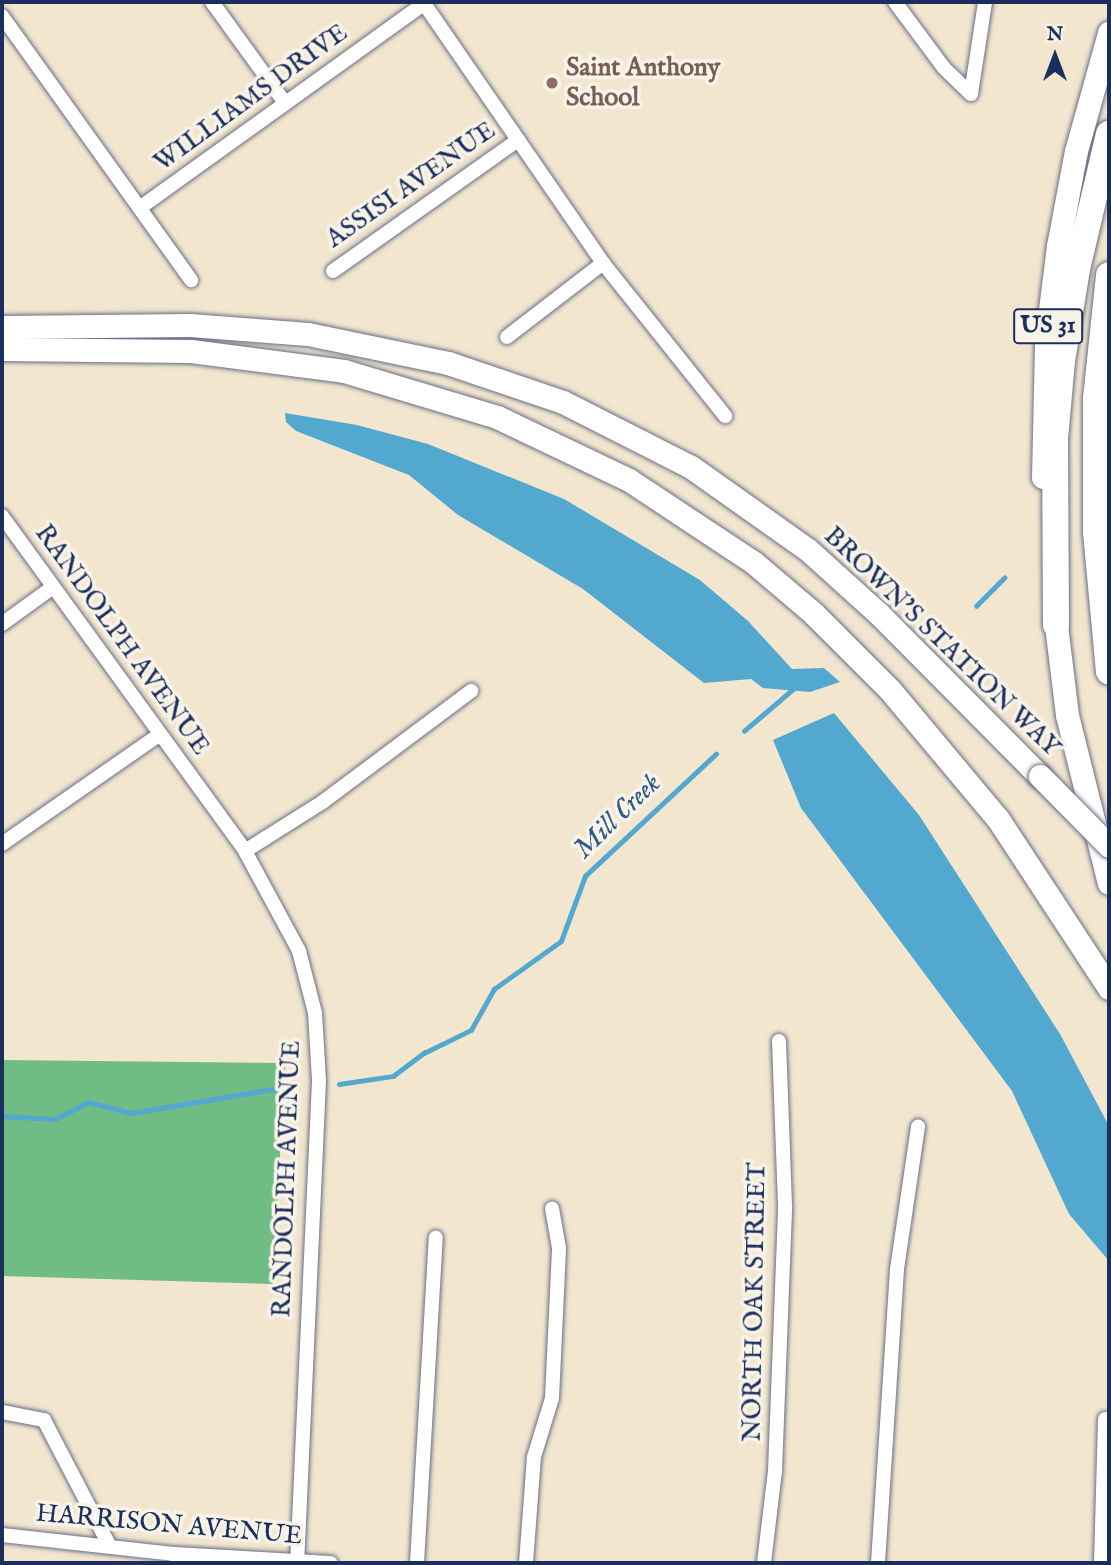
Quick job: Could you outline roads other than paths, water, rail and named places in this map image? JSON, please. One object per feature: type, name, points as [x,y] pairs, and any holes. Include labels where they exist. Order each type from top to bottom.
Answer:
[{"type":"highway","points":[[1056,625],[1055,439],[1062,361],[1077,269],[1109,134]]},
{"type":"highway","points":[[1109,275],[1096,398],[1096,518],[1109,671]]},
{"type":"main road","name":"US 31","points":[[1109,33],[1076,151],[1046,342],[1044,523],[1067,715],[1109,883]]},
{"type":"main road","name":"BROWN'S STATION WAY","points":[[2,327],[190,325],[308,334],[448,362],[563,402],[691,467],[807,549],[879,614],[1109,846]]},
{"type":"main road","points":[[2,349],[191,352],[344,371],[497,417],[629,480],[753,562],[814,614],[890,690],[998,819],[1109,988]]},
{"type":"street","points":[[212,2],[285,103]]},
{"type":"street","points":[[895,2],[944,68],[971,94],[985,2]]},
{"type":"street","points":[[424,3],[603,263],[725,416]]},
{"type":"street","name":"WILLIAMS DRIVE","points":[[141,207],[424,3]]},
{"type":"street","points":[[2,16],[191,280]]},
{"type":"street","name":"ASSISI AVENUE","points":[[333,271],[518,140]]},
{"type":"street","points":[[507,337],[603,263]]},
{"type":"street","name":"RANDOLPH AVENUE","points":[[2,516],[245,851],[299,950],[315,1013],[318,1056],[297,1562]]},
{"type":"street","points":[[2,624],[53,587]]},
{"type":"street","points":[[245,851],[324,801],[471,691]]},
{"type":"street","points":[[2,844],[159,734]]},
{"type":"street","name":"NORTH OAK STREET","points":[[764,1563],[775,1471],[784,1218],[779,1041]]},
{"type":"street","points":[[878,1563],[897,1269],[918,1127]]},
{"type":"street","points":[[526,1563],[534,1457],[552,1398],[559,1248],[552,1209]]},
{"type":"street","points":[[417,1563],[436,1238]]},
{"type":"street","points":[[2,1412],[44,1420],[110,1547]]},
{"type":"street","points":[[1101,1563],[1105,1419]]},
{"type":"street","name":"HARRISON AVENUE","points":[[2,1535],[110,1547],[135,1557],[331,1563]]},
{"type":"water","points":[[285,413],[357,425],[428,444],[564,499],[700,580],[748,621],[792,669],[824,668],[840,682],[810,692],[763,688],[751,679],[704,683],[583,589],[458,515],[409,475],[296,431],[286,422]]},
{"type":"water","points":[[834,713],[919,815],[1060,1034],[1109,1126],[1109,1261],[1069,1214],[1012,1091],[801,808],[773,740]]},
{"type":"waterway","name":"Mill Creek","points":[[976,606],[1004,578]]},
{"type":"waterway","name":"Mill Creek","points":[[744,731],[793,689]]},
{"type":"waterway","name":"Mill Creek","points":[[339,1084],[393,1076],[424,1053],[471,1030],[494,989],[561,941],[585,876],[716,754]]},
{"type":"waterway","name":"Mill Creek","points":[[2,1116],[55,1119],[88,1102],[132,1113],[296,1085]]},
{"type":"place","name":"Saint Anthony School","points":[[552,83]]}]
